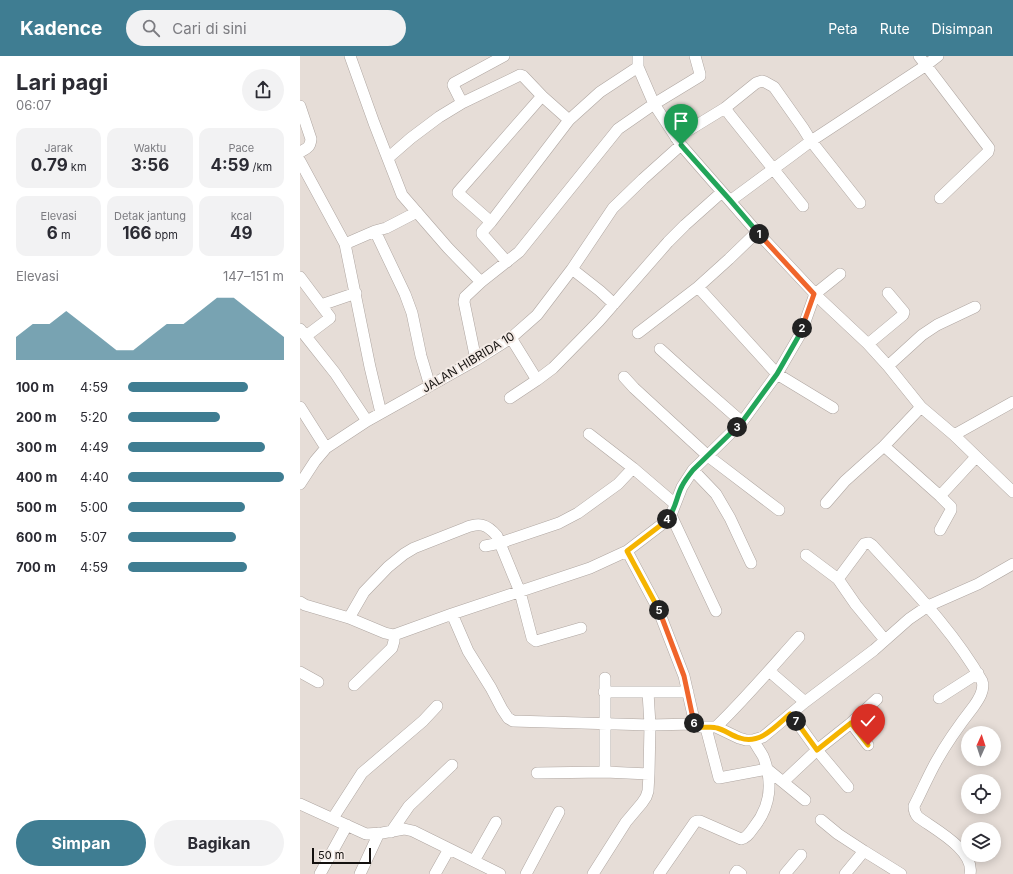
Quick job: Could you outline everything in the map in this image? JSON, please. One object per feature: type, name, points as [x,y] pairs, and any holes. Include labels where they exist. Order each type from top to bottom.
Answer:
[{"type":"street","points":[[350,56],[402,195],[448,248],[481,282]]},
{"type":"street","points":[[462,103],[453,85],[454,83],[504,56]]},
{"type":"street","points":[[476,360],[464,302],[465,297],[481,282],[519,252],[618,129],[654,104],[700,76],[695,56]]},
{"type":"street","points":[[918,56],[989,148],[988,152],[940,198]]},
{"type":"street","points":[[730,200],[811,141],[938,56]]},
{"type":"street","points":[[507,262],[482,234],[482,232],[569,120],[600,92],[638,62],[654,104],[678,142],[814,294],[868,344],[921,407],[954,435],[1013,492]]},
{"type":"street","points":[[388,158],[433,121],[462,103],[520,75],[523,76],[542,96],[569,120]]},
{"type":"street","name":"JALAN HIBRIDA 10","points":[[300,484],[315,461],[326,448],[367,421],[476,360],[511,338],[537,315],[572,269],[614,208],[678,142],[725,108],[756,83],[762,81],[765,82],[778,92],[811,141],[860,203]]},
{"type":"street","points":[[491,222],[458,192],[542,96]]},
{"type":"street","points":[[300,106],[311,139],[308,147],[300,152]]},
{"type":"street","points":[[725,108],[803,206]]},
{"type":"street","points":[[300,161],[345,244],[381,413]]},
{"type":"street","points":[[510,398],[553,368],[599,321],[668,242],[722,192]]},
{"type":"street","points":[[345,244],[375,231],[386,228],[417,212]]},
{"type":"street","points":[[375,231],[405,294],[412,313],[421,356],[430,386]]},
{"type":"street","points":[[638,333],[698,287],[757,232]]},
{"type":"street","points":[[572,269],[614,304]]},
{"type":"street","points":[[300,602],[394,635],[590,568],[627,551],[661,525],[671,515],[682,487],[693,470],[742,422],[777,374],[801,332],[814,294],[840,274]]},
{"type":"street","points":[[300,277],[330,315],[330,318],[303,332],[335,373],[367,421]]},
{"type":"street","points":[[698,287],[777,374],[833,408]]},
{"type":"street","points":[[321,305],[356,293]]},
{"type":"street","points":[[868,344],[904,314],[904,312],[888,293]]},
{"type":"street","points":[[888,366],[922,335],[937,325],[976,307]]},
{"type":"street","points":[[511,338],[537,380]]},
{"type":"street","points":[[660,349],[742,422]]},
{"type":"street","points":[[624,377],[708,456],[779,510]]},
{"type":"street","points":[[954,435],[1013,402]]},
{"type":"street","points":[[300,407],[326,448]]},
{"type":"street","points":[[826,503],[845,481],[884,446],[921,407]]},
{"type":"street","points":[[590,434],[675,504]]},
{"type":"street","points":[[884,446],[940,496],[952,509],[940,530]]},
{"type":"street","points":[[940,496],[976,456]]},
{"type":"street","points":[[485,546],[500,544],[566,520],[618,484],[633,468]]},
{"type":"street","points":[[693,470],[716,494],[730,518],[751,563]]},
{"type":"street","points":[[671,515],[716,611]]},
{"type":"street","points":[[349,618],[364,592],[388,567],[404,554],[414,548],[472,525],[480,524],[493,531],[497,536],[520,592],[532,638],[536,640],[581,628]]},
{"type":"street","points":[[838,579],[864,544],[869,543],[872,545],[928,606],[969,659],[983,684],[978,700],[951,736],[914,806],[915,814],[918,817],[960,848],[970,863],[970,874]]},
{"type":"street","points":[[627,551],[658,609],[684,676],[695,724]]},
{"type":"street","points":[[806,555],[838,579],[885,640]]},
{"type":"street","points":[[452,614],[468,651],[510,720],[516,722],[695,724],[700,727],[711,728],[746,740],[753,740],[763,737],[805,702],[874,650],[909,619],[928,606],[978,584],[1013,564]]},
{"type":"street","points":[[354,685],[392,648],[394,635]]},
{"type":"street","points":[[711,728],[730,713],[799,636]]},
{"type":"street","points":[[769,671],[805,702]]},
{"type":"street","points":[[300,672],[318,682]]},
{"type":"street","points":[[939,698],[978,673]]},
{"type":"street","points":[[604,678],[605,772]]},
{"type":"street","points":[[604,692],[688,692]]},
{"type":"street","points":[[593,874],[626,822],[646,797],[648,791],[650,724],[648,692]]},
{"type":"street","points":[[783,782],[817,750],[851,723],[877,699]]},
{"type":"street","points":[[333,818],[362,773],[423,721],[437,706]]},
{"type":"street","points":[[790,714],[817,750],[848,787]]},
{"type":"street","points":[[851,723],[868,745]]},
{"type":"street","points":[[711,728],[719,778],[767,769],[805,800]]},
{"type":"street","points":[[660,874],[695,822],[700,821],[738,839],[741,839],[746,838],[759,821],[765,808],[769,793],[769,783],[767,769],[762,755],[753,740]]},
{"type":"street","points":[[391,832],[409,806],[452,765]]},
{"type":"street","points":[[537,773],[605,772],[649,774]]},
{"type":"street","points":[[300,804],[366,834],[404,830],[413,831],[499,874]]},
{"type":"street","points":[[526,874],[559,812]]},
{"type":"street","points":[[821,820],[838,834],[860,856],[901,874]]},
{"type":"street","points":[[474,861],[496,822]]},
{"type":"street","points":[[320,874],[347,825]]},
{"type":"street","points":[[360,874],[379,833]]},
{"type":"street","points":[[435,874],[449,849]]},
{"type":"street","points":[[786,874],[800,855]]},
{"type":"street","points":[[845,874],[860,856]]},
{"type":"street","points":[[735,874],[737,871],[741,874]]},
{"type":"route","points":[[681,145],[757,232],[814,294],[801,332],[777,374],[742,422],[693,470],[682,487],[671,515],[661,525],[627,551],[658,609],[684,676],[695,724],[706,728],[716,727],[739,738],[753,740],[763,737],[790,714],[817,750],[851,723],[868,745]]}]
